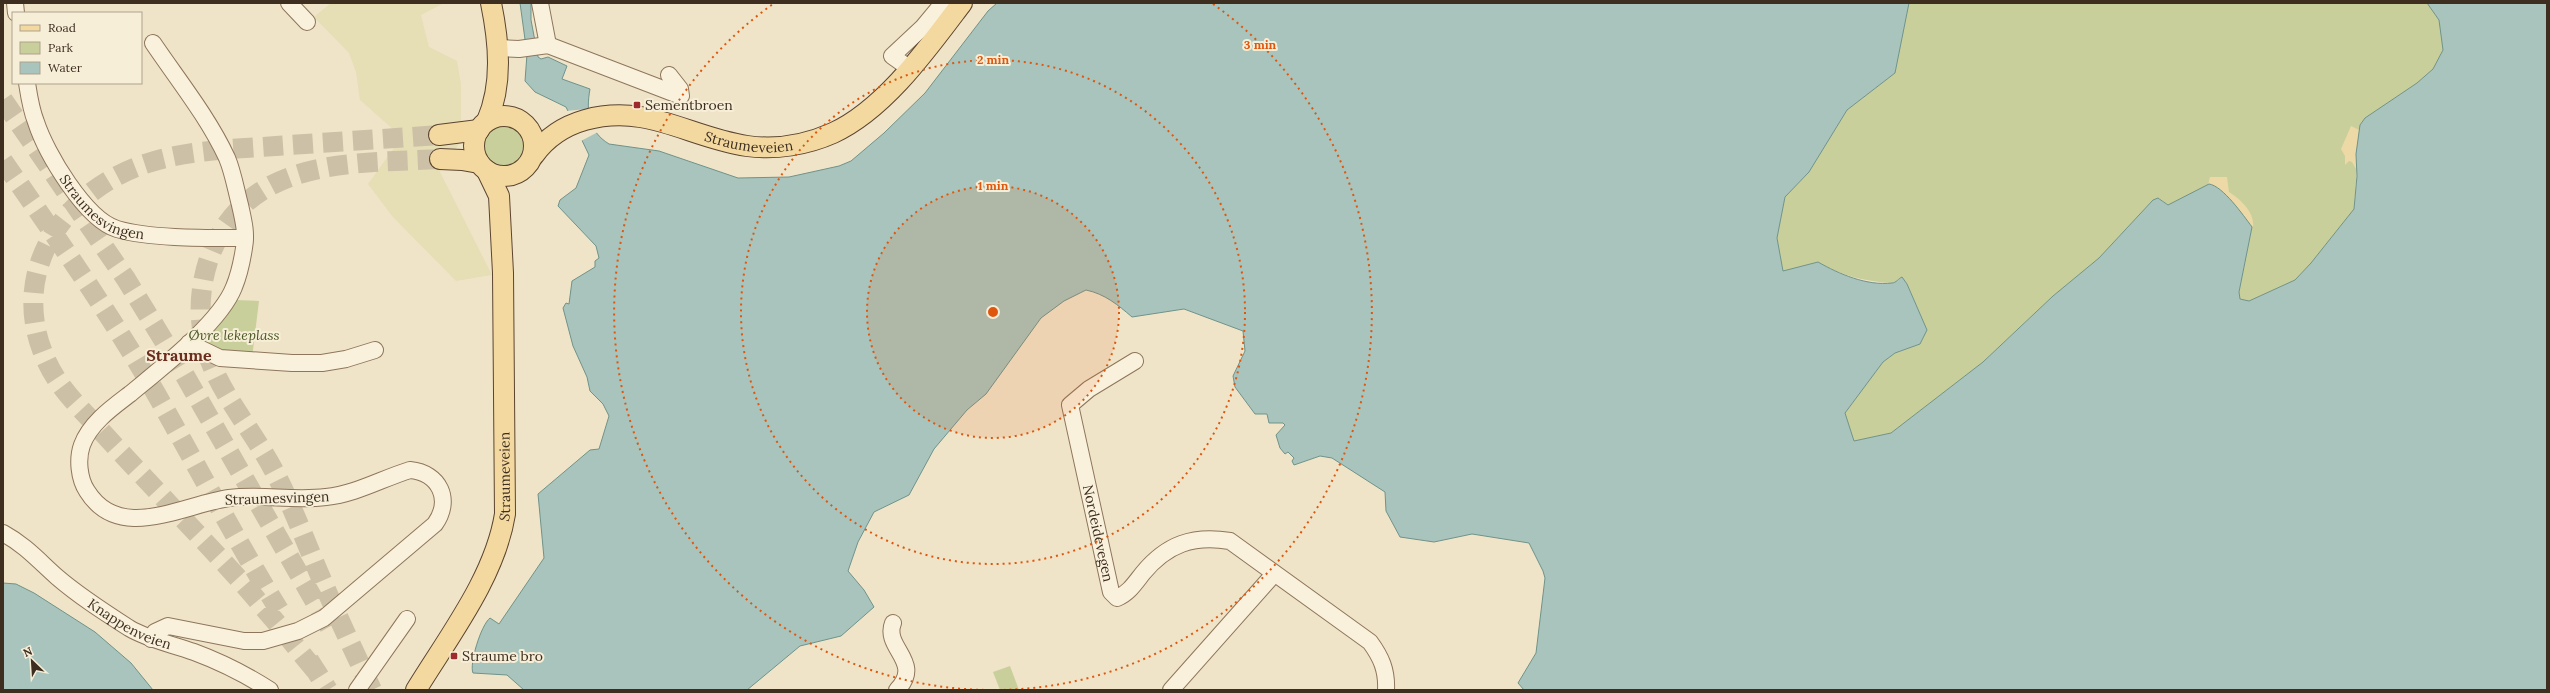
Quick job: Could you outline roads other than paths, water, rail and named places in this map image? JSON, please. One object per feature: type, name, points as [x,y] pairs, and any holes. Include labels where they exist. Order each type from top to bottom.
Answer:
[{"type":"main road","points":[[440,159],[462,160],[505,176],[528,162],[534,141],[521,121],[508,95],[498,57],[491,3]]},
{"type":"main road","name":"Straumeveien","points":[[521,121],[567,125],[611,114],[644,116],[722,140],[748,146],[781,147],[799,144],[833,133],[860,118],[880,100],[909,68],[962,3]]},
{"type":"main road","points":[[483,167],[474,150],[496,94],[498,57]]},
{"type":"main road","points":[[439,135],[483,126],[502,116],[521,121]]},
{"type":"main road","name":"Straumeveien","points":[[500,241],[509,196],[528,162],[544,143],[567,125]]},
{"type":"main road","name":"Straumeveien","points":[[416,690],[486,574],[502,536],[506,514],[503,273],[500,241],[499,196],[483,167]]},
{"type":"street","points":[[289,3],[307,22]]},
{"type":"street","points":[[536,47],[540,3]]},
{"type":"street","points":[[909,68],[892,56],[923,27],[943,3]]},
{"type":"street","name":"Straumesvingen","points":[[151,639],[155,632],[168,626],[244,641],[280,637],[311,626],[339,606],[435,524],[442,514],[443,505],[442,493],[436,482],[420,471],[410,470],[354,491],[324,498],[232,498],[202,502],[145,518],[122,519],[106,512],[91,498],[82,483],[79,466],[82,445],[92,429],[110,409],[189,343],[215,316],[234,288],[245,238],[245,228],[228,160],[215,136],[152,43]]},
{"type":"street","points":[[498,57],[536,47],[680,96],[680,90],[669,76]]},
{"type":"street","name":"Straumesvingen","points":[[27,84],[36,122],[53,159],[73,188],[98,217],[116,228],[132,232],[196,237],[245,238]]},
{"type":"street","points":[[189,343],[220,358],[292,363],[322,363],[346,359],[375,350]]},
{"type":"street","name":"Nordeidevegen","points":[[1135,361],[1089,390],[1070,405],[1111,592],[1117,598],[1125,595],[1144,571],[1171,548],[1191,540],[1210,538],[1230,541],[1370,642],[1380,655],[1386,672],[1386,690]]},
{"type":"street","name":"Knappenveien","points":[[3,534],[34,554],[56,576],[84,599],[151,639],[220,662],[243,673],[270,690]]},
{"type":"street","points":[[1171,690],[1274,574]]},
{"type":"street","points":[[357,690],[407,619]]},
{"type":"street","points":[[893,623],[890,629],[907,670],[905,682],[897,690]]},
{"type":"water","points":[[520,3],[531,3],[531,20],[538,57],[541,59],[548,57],[567,66],[562,79],[590,89],[588,105],[590,120],[593,127],[602,139],[609,144],[659,151],[738,178],[789,177],[839,166],[851,161],[884,133],[925,93],[988,11],[997,3],[1909,3],[1895,73],[1847,110],[1809,172],[1785,197],[1777,238],[1783,271],[1818,262],[1844,275],[1873,283],[1893,283],[1902,277],[1907,284],[1927,330],[1920,344],[1895,353],[1883,362],[1845,413],[1854,441],[1891,433],[1983,362],[2053,296],[2099,258],[2153,200],[2158,198],[2168,205],[2209,184],[2226,195],[2238,209],[2252,227],[2239,292],[2240,299],[2249,301],[2295,280],[2311,263],[2354,209],[2357,176],[2356,154],[2360,125],[2365,118],[2417,83],[2433,69],[2443,50],[2439,20],[2427,3],[2547,3],[2547,690],[1524,690],[1518,683],[1536,653],[1545,578],[1529,543],[1472,534],[1434,542],[1400,537],[1386,511],[1385,492],[1332,458],[1320,456],[1294,465],[1292,461],[1294,458],[1288,452],[1285,454],[1280,448],[1276,435],[1285,425],[1283,423],[1269,423],[1267,414],[1255,414],[1235,387],[1233,376],[1245,351],[1243,331],[1184,309],[1132,317],[1105,297],[1086,290],[1064,301],[1041,318],[986,394],[967,410],[934,449],[909,495],[874,512],[858,542],[848,571],[864,590],[874,607],[841,636],[800,646],[747,690],[524,690],[507,675],[473,673],[472,668],[474,653],[483,628],[490,618],[499,624],[544,558],[538,494],[590,450],[599,449],[609,416],[603,404],[590,391],[587,377],[573,346],[563,308],[566,303],[569,304],[572,281],[595,267],[595,261],[599,258],[596,246],[558,206],[560,200],[576,188],[589,155],[566,107],[535,92],[525,81],[527,54]]},
{"type":"water","points":[[3,583],[16,584],[34,593],[95,632],[131,663],[153,690],[3,690]]},
{"type":"tunnel","points":[[3,100],[126,279],[184,374],[333,633]]},
{"type":"tunnel","points":[[315,670],[240,580],[131,464],[56,379],[47,362],[36,330],[33,298],[38,268],[50,240],[67,215],[90,193],[117,176],[148,163],[179,155],[211,151],[439,135]]},
{"type":"tunnel","points":[[372,690],[331,601],[297,519],[279,481],[265,455],[228,397],[212,367],[207,352],[202,327],[202,290],[211,253],[229,221],[251,198],[278,182],[308,172],[340,165],[440,159]]},
{"type":"tunnel","points":[[3,161],[122,336],[158,397],[232,531],[279,610]]},
{"type":"tunnel","points":[[309,660],[328,690]]},
{"type":"place","name":"Sementbroen","points":[[637,105]]},
{"type":"place","name":"Straume bro","points":[[454,656]]},
{"type":"district","name":"Straume","points":[[179,355]]},
{"type":"park label","name":"Øvre lekeplass","points":[[234,335]]}]
